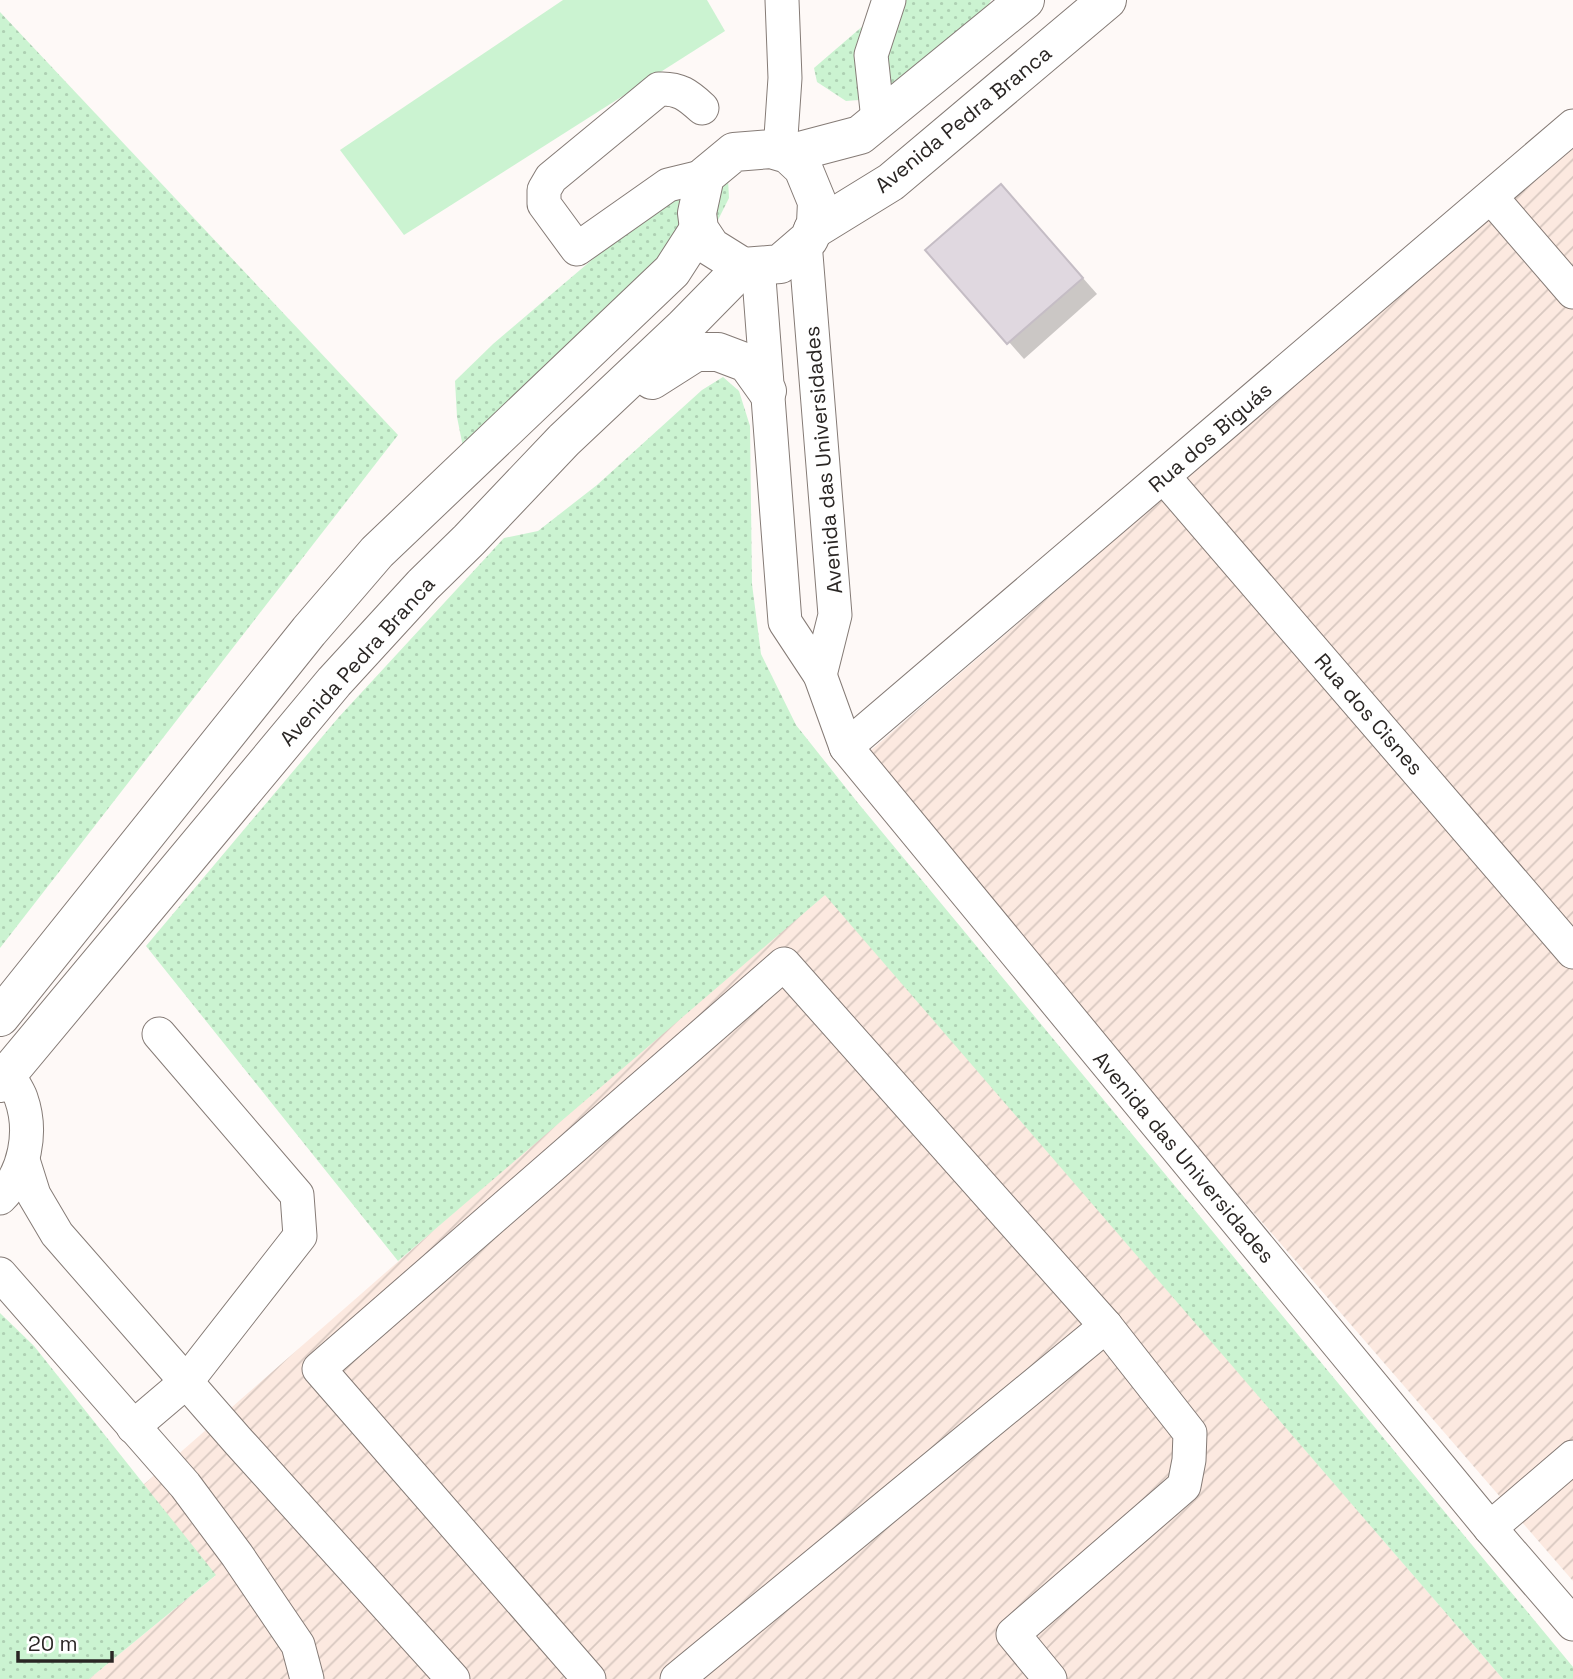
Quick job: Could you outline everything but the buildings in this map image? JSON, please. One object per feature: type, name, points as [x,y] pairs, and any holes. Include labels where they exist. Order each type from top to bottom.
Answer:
[{"type":"main road","points":[[784,152],[803,168],[817,202],[816,223],[809,236],[780,264],[750,266],[711,247],[699,229],[697,213],[705,176],[734,152],[771,149],[784,152],[860,135],[1025,0]]},
{"type":"main road","name":"Avenida Pedra Branca","points":[[809,236],[891,182],[1107,0]]},
{"type":"main road","points":[[0,1017],[309,631],[377,552],[672,271],[699,229]]},
{"type":"main road","name":"Avenida Pedra Branca","points":[[4,1078],[334,682],[423,585],[470,540],[564,440],[750,266]]},
{"type":"main road","points":[[564,440],[696,352],[718,352],[747,363],[767,391]]},
{"type":"street","points":[[782,0],[784,152]]},
{"type":"street","points":[[878,120],[871,55],[889,0]]},
{"type":"street","points":[[702,108],[686,93],[672,88],[659,89],[551,178],[544,190],[544,204],[577,248],[668,185],[705,176]]},
{"type":"street","name":"Rua dos Biguás","points":[[846,747],[1573,126]]},
{"type":"street","points":[[1491,197],[1573,292]]},
{"type":"street","name":"Avenida das Universidades","points":[[809,236],[835,615],[820,675]]},
{"type":"street","name":"Avenida das Universidades","points":[[750,266],[767,391],[785,622],[820,675],[846,747],[1490,1528],[1573,1624]]},
{"type":"street","name":"Rua dos Cisnes","points":[[1164,477],[1573,952]]},
{"type":"street","points":[[589,1679],[319,1369],[784,964],[1107,1326],[1190,1433],[1184,1486],[1013,1634],[1050,1679]]},
{"type":"street","points":[[133,1427],[186,1382],[300,1237],[297,1195],[159,1034]]},
{"type":"street","points":[[0,1198],[10,1188],[23,1160],[27,1129],[21,1098],[4,1078]]},
{"type":"street","points":[[23,1160],[34,1195],[57,1234],[453,1679]]},
{"type":"street","points":[[0,1274],[185,1485],[298,1645],[307,1679]]},
{"type":"street","points":[[677,1679],[1107,1326]]},
{"type":"street","points":[[1490,1528],[1573,1457]]},
{"type":"shaded area","points":[[1573,145],[1573,1581],[885,787],[863,757]]},
{"type":"shaded area","points":[[822,890],[1503,1679],[89,1679],[215,1576],[142,1486]]},
{"type":"green space","points":[[563,0],[707,0],[725,31],[404,235],[340,150]]},
{"type":"green space","points":[[893,0],[991,0],[983,15],[871,99],[846,101],[817,82],[814,68]]},
{"type":"green space","points":[[0,12],[398,435],[0,948]]},
{"type":"green space","points":[[714,156],[727,160],[729,198],[717,222],[463,447],[457,417],[455,381],[493,344]]},
{"type":"green space","points":[[723,377],[739,391],[750,426],[752,584],[761,654],[796,725],[1573,1667],[1573,1679],[1503,1679],[825,895],[398,1261],[146,946],[338,718],[504,538],[538,531],[597,485],[702,390]]},
{"type":"green space","points":[[0,1313],[34,1346],[216,1575],[89,1679],[0,1679]]}]
